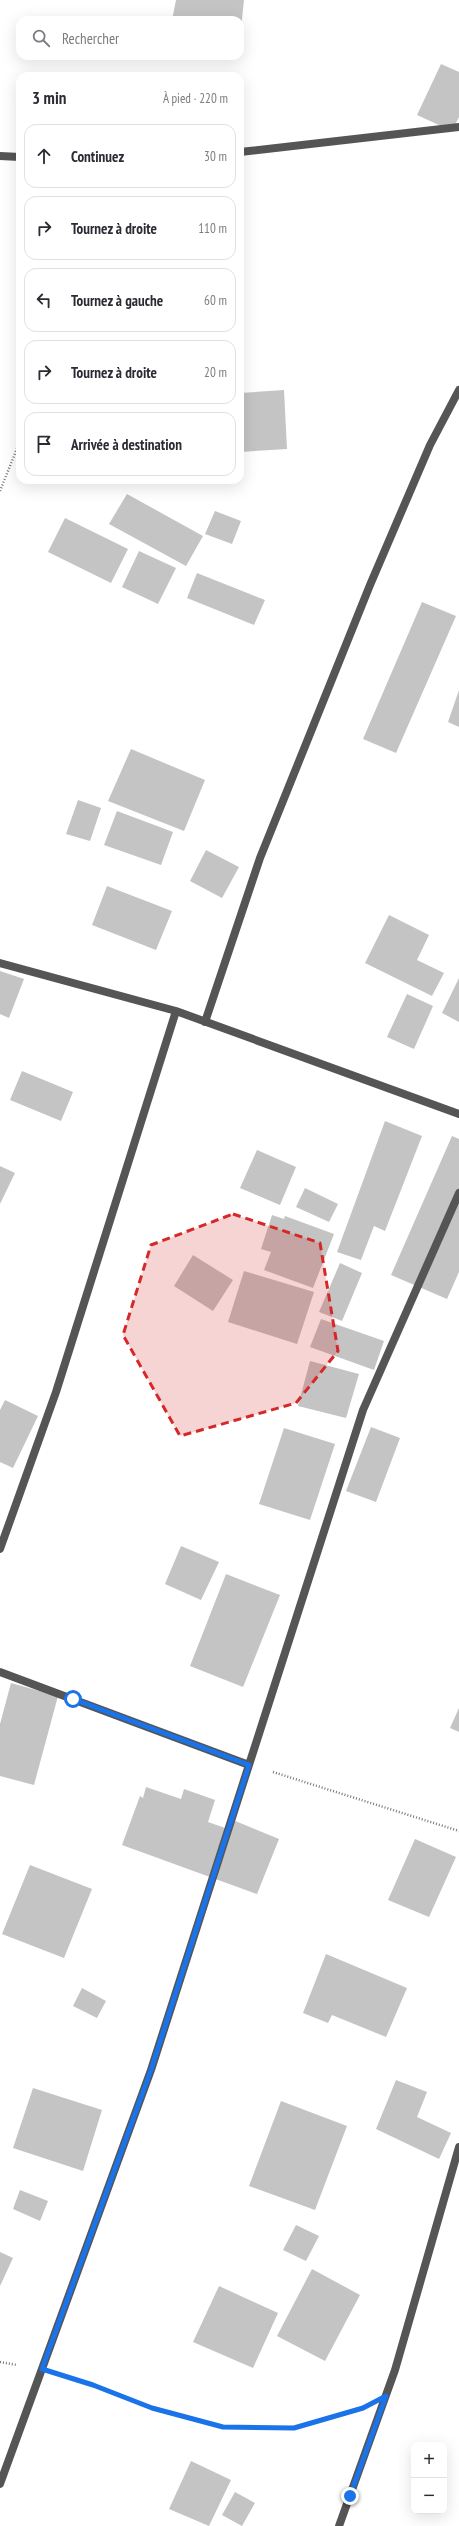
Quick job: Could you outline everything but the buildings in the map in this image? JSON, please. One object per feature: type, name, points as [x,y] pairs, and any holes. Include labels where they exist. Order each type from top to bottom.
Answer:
[{"type":"street","points":[[244,152],[459,127]]},
{"type":"street","points":[[0,156],[16,157]]},
{"type":"street","points":[[205,1022],[260,858],[373,578],[430,445],[459,390]]},
{"type":"street","points":[[0,963],[176,1011],[459,1114]]},
{"type":"street","points":[[0,1550],[56,1392],[176,1011]]},
{"type":"street","points":[[0,2484],[151,2070],[363,1410],[459,1192]]},
{"type":"street","points":[[0,1672],[249,1765]]},
{"type":"street","points":[[339,2526],[386,2396],[459,2147]]},
{"type":"path","points":[[0,491],[16,451]]},
{"type":"path","points":[[249,1765],[459,1831]]},
{"type":"path","points":[[0,2362],[42,2369],[93,2385],[152,2408],[223,2427],[294,2428],[363,2408],[386,2396]]},
{"type":"highlighted area","points":[[233,1214],[320,1243],[338,1351],[296,1403],[180,1436],[123,1335],[151,1245]]},
{"type":"route","points":[[73,1699],[249,1765],[151,2070],[42,2369],[93,2385],[152,2408],[223,2427],[294,2428],[363,2408],[386,2396],[350,2496]]}]
